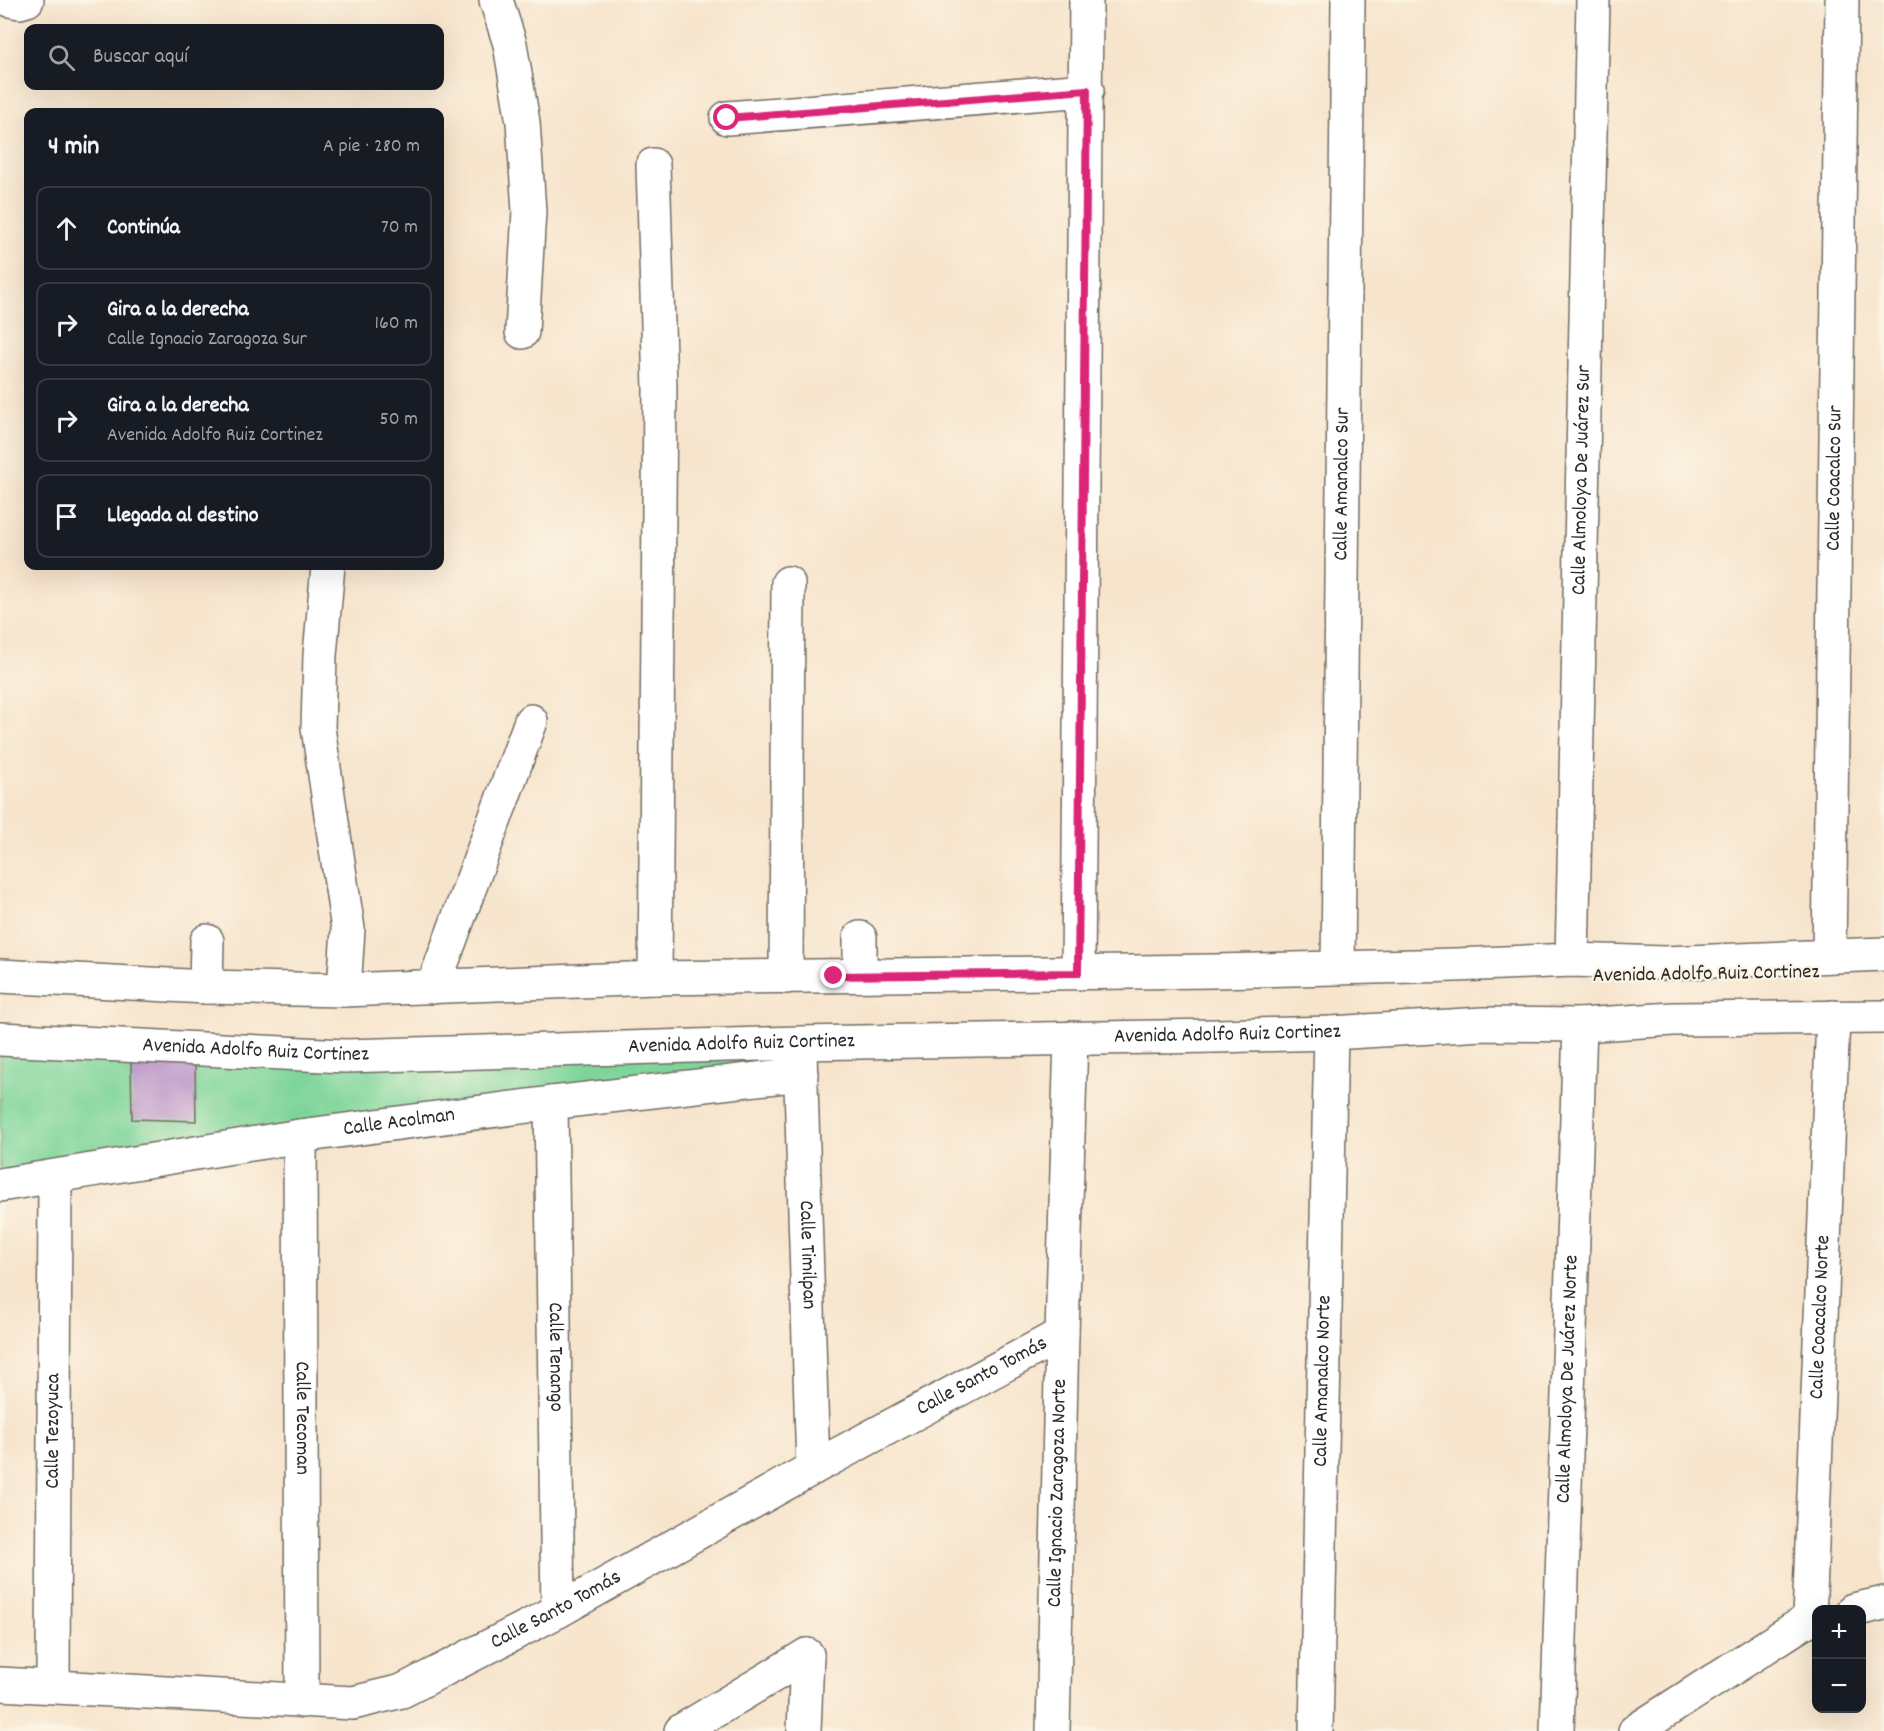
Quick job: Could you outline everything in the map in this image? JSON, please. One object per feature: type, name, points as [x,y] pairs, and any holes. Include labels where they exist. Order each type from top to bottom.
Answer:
[{"type":"street","points":[[10,0],[20,2],[27,0]]},
{"type":"street","points":[[496,0],[510,44],[523,122],[529,211],[522,332]]},
{"type":"street","points":[[1078,973],[1086,0]]},
{"type":"street","name":"Calle Amanalco Sur","points":[[1338,969],[1348,0]]},
{"type":"street","name":"Calle Almoloya De Juárez Sur","points":[[1579,992],[1593,0]]},
{"type":"street","name":"Calle Coacalco Sur","points":[[1829,955],[1842,0]]},
{"type":"street","points":[[727,118],[1087,90]]},
{"type":"street","points":[[653,165],[660,389],[655,978]]},
{"type":"street","points":[[328,570],[320,655],[318,728],[348,929],[344,990]]},
{"type":"street","points":[[786,977],[788,583]]},
{"type":"street","points":[[433,987],[531,721]]},
{"type":"street","points":[[860,938],[860,975]]},
{"type":"street","points":[[206,987],[207,941]]},
{"type":"street","name":"Avenida Adolfo Ruiz Cortinez","points":[[0,1039],[345,1056],[800,1058],[1071,1038],[1331,1033],[1483,1024],[1664,963],[1884,954]]},
{"type":"street","name":"Avenida Adolfo Ruiz Cortinez","points":[[0,975],[206,987],[344,990],[655,978],[1338,969],[1456,965],[1579,992],[1673,1019],[1884,1017]]},
{"type":"street","name":"Avenida Adolfo Ruiz Cortinez","points":[[1579,992],[1884,972]]},
{"type":"street","name":"Avenida Adolfo Ruiz Cortinez","points":[[1579,992],[1884,997]]},
{"type":"street","name":"Calle Almoloya De Juárez Norte","points":[[1557,1731],[1579,992]]},
{"type":"street","name":"Calle Coacalco Norte","points":[[1813,1605],[1833,1017]]},
{"type":"street","name":"Calle Amanalco Norte","points":[[1316,1731],[1331,1033]]},
{"type":"street","name":"Calle Ignacio Zaragoza Norte","points":[[1053,1731],[1071,1038]]},
{"type":"street","name":"Calle Acolman","points":[[0,1185],[300,1136],[551,1103],[800,1058]]},
{"type":"street","name":"Calle Timilpan","points":[[800,1058],[813,1468]]},
{"type":"street","name":"Calle Tenango","points":[[551,1103],[558,1611]]},
{"type":"street","name":"Calle Tecoman","points":[[300,1136],[302,1701]]},
{"type":"street","name":"Calle Tezoyuca","points":[[53,1686],[56,1177]]},
{"type":"street","name":"Calle Santo Tomás","points":[[0,1684],[352,1703],[402,1691],[558,1611],[813,1468],[1062,1334]]},
{"type":"street","points":[[1866,1607],[1884,1603]]},
{"type":"street","points":[[1635,1731],[1812,1619]]},
{"type":"street","points":[[681,1731],[807,1655],[804,1731]]},
{"type":"green space","points":[[0,1039],[799,1043],[801,1074],[0,1185]]},
{"type":"building","points":[[131,1062],[195,1065],[196,1121],[132,1119]]},
{"type":"route","points":[[727,118],[1087,90],[1078,973],[834,976]]}]
